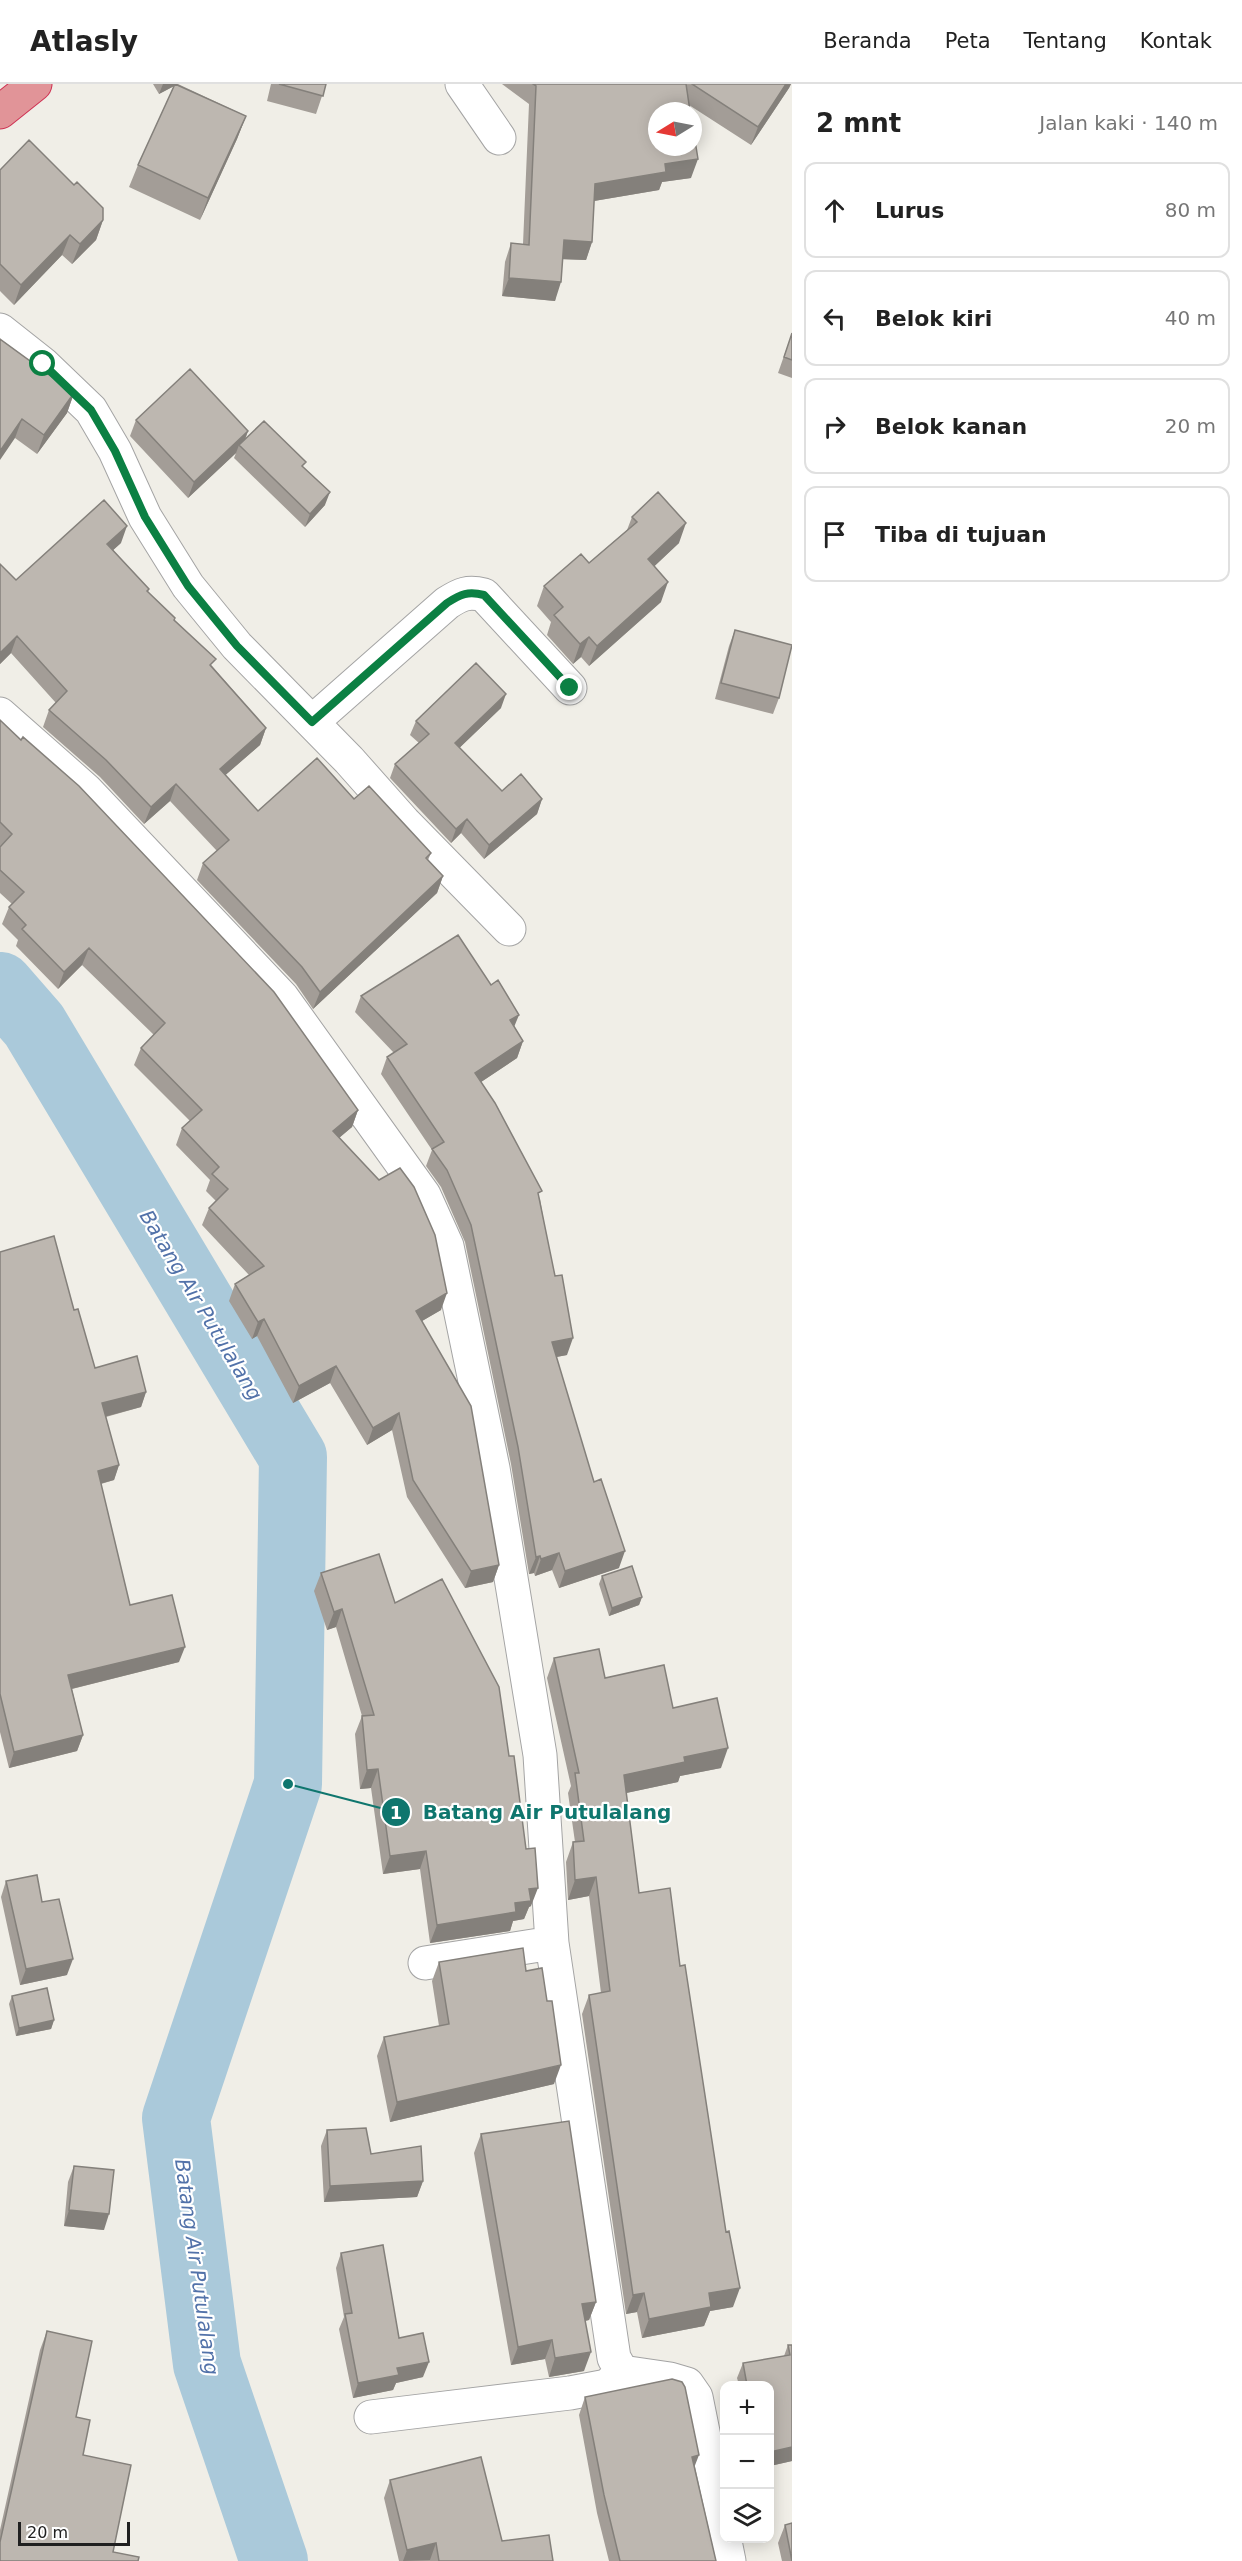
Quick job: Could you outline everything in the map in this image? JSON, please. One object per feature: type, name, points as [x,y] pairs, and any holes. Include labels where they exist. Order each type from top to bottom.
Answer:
[{"type":"highway","points":[[0,112],[36,84]]},
{"type":"street","points":[[462,84],[500,138]]},
{"type":"street","points":[[0,330],[43,364],[91,410],[115,451],[145,517],[188,586],[237,646],[509,929]]},
{"type":"street","points":[[312,722],[447,603],[460,594],[472,592],[484,595],[570,688]]},
{"type":"street","points":[[0,714],[86,790],[282,997],[424,1196],[447,1246],[493,1468],[540,1755],[552,1943],[609,2334],[614,2358],[622,2372]]},
{"type":"street","points":[[425,1963],[552,1943]]},
{"type":"street","points":[[371,2417],[570,2393],[607,2386],[622,2372]]},
{"type":"street","points":[[622,2372],[670,2379],[687,2384],[696,2397],[729,2561]]},
{"type":"building","points":[[175,84],[246,116],[208,198],[138,165]]},
{"type":"building","points":[[279,84],[326,84],[323,96]]},
{"type":"building","points":[[533,84],[686,84],[689,102],[648,102],[648,156],[698,156],[698,159],[665,164],[666,172],[595,184],[592,242],[564,240],[561,282],[509,278],[511,243],[529,245],[536,86]]},
{"type":"building","points":[[692,84],[786,84],[758,127]]},
{"type":"building","points":[[29,140],[74,185],[77,182],[103,208],[103,220],[80,244],[70,235],[21,285],[0,264],[0,170]]},
{"type":"building","points":[[792,333],[792,360],[784,357]]},
{"type":"building","points":[[0,339],[74,393],[44,435],[22,419],[0,451]]},
{"type":"building","points":[[190,369],[248,431],[194,482],[136,420]]},
{"type":"building","points":[[264,421],[306,462],[302,466],[330,492],[310,514],[239,445]]},
{"type":"building","points":[[658,492],[686,523],[648,559],[668,582],[597,646],[589,637],[580,644],[554,615],[563,607],[544,586],[581,554],[589,563],[637,522],[632,517]]},
{"type":"building","points":[[104,500],[127,526],[107,544],[149,589],[147,591],[175,618],[174,620],[216,659],[210,665],[266,728],[220,769],[258,811],[317,758],[354,799],[369,786],[431,853],[426,858],[443,876],[320,992],[302,967],[203,863],[229,840],[176,784],[151,807],[106,760],[49,710],[67,691],[17,636],[0,653],[0,564],[16,580]]},
{"type":"building","points":[[735,630],[792,645],[779,698],[721,683]]},
{"type":"building","points":[[476,663],[506,694],[455,743],[502,791],[521,774],[542,799],[489,845],[467,819],[456,829],[395,764],[429,734],[416,721]]},
{"type":"building","points":[[0,720],[21,740],[23,737],[79,786],[274,992],[358,1110],[333,1131],[379,1180],[400,1168],[414,1187],[435,1235],[447,1293],[416,1311],[471,1406],[499,1565],[471,1571],[413,1480],[399,1413],[373,1428],[336,1366],[299,1386],[264,1319],[258,1322],[235,1284],[264,1266],[209,1208],[228,1189],[212,1174],[219,1167],[182,1128],[202,1110],[141,1048],[165,1023],[89,948],[64,972],[22,929],[26,925],[9,907],[24,892],[0,870],[0,847],[12,834],[0,822]]},
{"type":"building","points":[[458,935],[491,985],[498,980],[519,1015],[510,1020],[523,1041],[475,1073],[495,1103],[542,1191],[538,1193],[555,1276],[562,1275],[573,1338],[552,1342],[594,1482],[601,1479],[625,1551],[565,1571],[559,1553],[541,1559],[540,1556],[536,1557],[518,1447],[471,1225],[447,1170],[432,1149],[444,1142],[387,1057],[407,1044],[361,996]]},
{"type":"building","points":[[54,1236],[74,1310],[78,1309],[95,1368],[137,1356],[146,1392],[102,1403],[119,1465],[98,1471],[130,1605],[172,1595],[185,1647],[68,1675],[83,1735],[14,1752],[0,1694],[0,1252]]},
{"type":"building","points":[[379,1554],[395,1603],[442,1579],[499,1687],[509,1756],[514,1756],[526,1849],[535,1848],[538,1888],[529,1889],[531,1901],[515,1903],[516,1912],[437,1925],[426,1851],[390,1856],[378,1769],[367,1770],[362,1716],[374,1715],[342,1609],[334,1612],[321,1573]]},
{"type":"building","points":[[632,1566],[642,1597],[612,1608],[602,1576]]},
{"type":"building","points":[[599,1649],[605,1678],[664,1665],[673,1708],[717,1698],[728,1748],[684,1757],[685,1762],[624,1775],[639,1893],[670,1888],[680,1966],[685,1965],[726,2232],[729,2231],[740,2288],[709,2293],[711,2307],[649,2319],[644,2293],[633,2295],[589,1995],[610,1991],[596,1877],[575,1880],[573,1842],[584,1841],[575,1773],[579,1773],[554,1658]]},
{"type":"building","points":[[37,1875],[42,1902],[59,1899],[73,1959],[26,1969],[6,1881]]},
{"type":"building","points":[[523,1948],[526,1971],[542,1968],[547,2001],[552,2001],[561,2065],[397,2102],[384,2037],[449,2024],[439,1962]]},
{"type":"building","points":[[47,1988],[54,2020],[19,2028],[12,1996]]},
{"type":"building","points":[[569,2121],[596,2302],[582,2304],[591,2352],[555,2358],[552,2340],[518,2347],[481,2134]]},
{"type":"building","points":[[366,2128],[371,2154],[421,2146],[423,2181],[330,2186],[327,2130]]},
{"type":"building","points":[[74,2166],[114,2170],[109,2214],[69,2210]]},
{"type":"building","points":[[383,2245],[399,2338],[423,2333],[429,2362],[397,2368],[399,2375],[358,2383],[345,2314],[352,2313],[341,2253]]},
{"type":"building","points":[[47,2331],[92,2341],[76,2417],[90,2420],[83,2455],[131,2465],[113,2552],[139,2557],[138,2561],[0,2561],[0,2542]]},
{"type":"building","points":[[788,2345],[792,2345],[792,2447],[774,2451],[774,2381],[746,2381],[743,2363],[790,2355]]},
{"type":"building","points":[[672,2379],[682,2382],[685,2387],[699,2455],[692,2457],[716,2561],[620,2561],[604,2495],[585,2397]]},
{"type":"building","points":[[481,2457],[502,2541],[549,2535],[553,2561],[439,2561],[436,2543],[407,2550],[390,2480]]},
{"type":"building","points":[[792,2523],[792,2561],[785,2525]]},
{"type":"waterway","name":"Batang Air Putulalang","points":[[0,986],[34,1025],[293,1457],[288,1784],[176,2118],[207,2364],[274,2561]]},
{"type":"place","name":"Batang Air Putulalang","points":[[288,1784]]},
{"type":"route","points":[[43,364],[91,410],[115,451],[145,517],[188,586],[237,646],[312,722],[447,603],[460,594],[472,592],[484,595],[570,688]]}]
